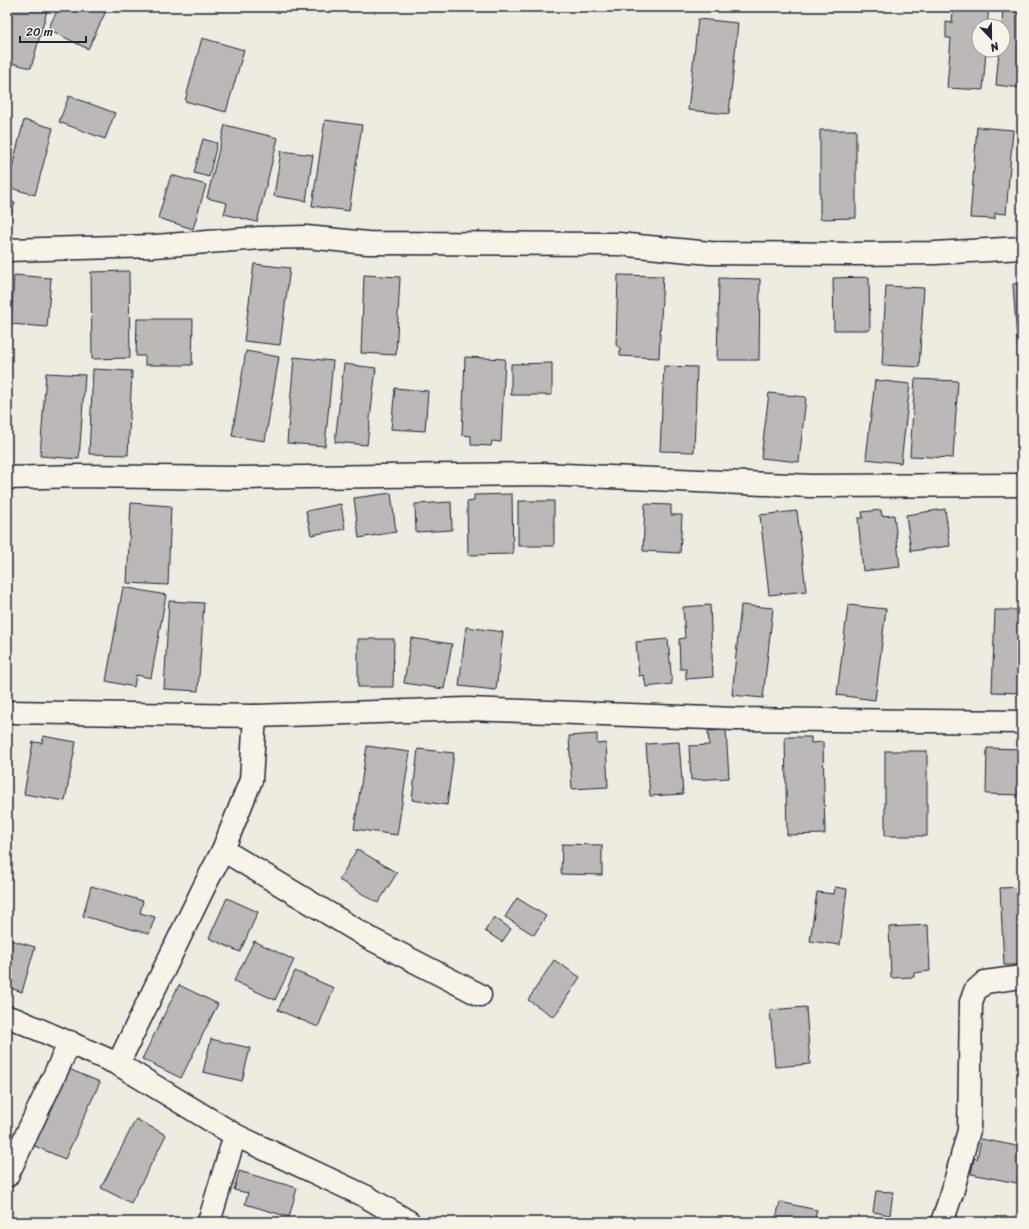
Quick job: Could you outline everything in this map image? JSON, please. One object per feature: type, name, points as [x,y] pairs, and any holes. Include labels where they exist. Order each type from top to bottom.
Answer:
[{"type":"street","points":[[7,250],[155,246],[260,238],[306,237],[368,243],[618,244],[710,253],[935,253],[1022,248]]},
{"type":"street","points":[[7,478],[79,476],[234,478],[542,474],[812,486],[1022,484]]},
{"type":"street","points":[[7,712],[255,716],[467,710],[736,719],[1022,722]]},
{"type":"street","points":[[118,1064],[205,885],[224,850],[251,780],[255,716]]},
{"type":"street","points":[[224,850],[371,939],[480,995]]},
{"type":"street","points":[[942,1222],[952,1193],[969,1130],[971,1002],[975,991],[985,982],[1022,977]]},
{"type":"street","points":[[7,1017],[70,1042],[118,1064],[235,1136],[367,1197],[409,1222]]},
{"type":"street","points":[[7,1176],[70,1042]]},
{"type":"street","points":[[209,1222],[235,1136]]},
{"type":"building","points":[[7,7],[48,7],[31,68],[7,62]]},
{"type":"building","points":[[59,7],[66,10],[67,7],[102,7],[107,9],[88,49],[48,29]]},
{"type":"building","points":[[953,7],[989,7],[988,18],[971,18],[971,58],[985,58],[983,90],[947,88],[951,38],[946,38],[946,22],[952,23]]},
{"type":"building","points":[[1003,7],[1022,7],[1022,88],[996,85],[998,58],[1011,58],[1011,18],[1002,18]]},
{"type":"building","points":[[698,19],[738,23],[729,114],[688,110]]},
{"type":"building","points":[[202,38],[244,50],[226,112],[185,101]]},
{"type":"building","points":[[69,96],[115,113],[105,139],[59,122]]},
{"type":"building","points":[[24,120],[53,128],[35,195],[7,187]]},
{"type":"building","points":[[325,120],[362,125],[349,211],[312,206]]},
{"type":"building","points":[[225,125],[278,138],[257,222],[224,214],[227,203],[207,198]]},
{"type":"building","points":[[977,127],[1013,130],[1006,214],[995,213],[995,219],[970,218]]},
{"type":"building","points":[[820,130],[856,130],[856,218],[820,219]]},
{"type":"building","points":[[203,139],[217,143],[209,177],[194,173]]},
{"type":"building","points":[[281,151],[313,155],[306,201],[274,196]]},
{"type":"building","points":[[171,175],[206,185],[193,229],[158,218]]},
{"type":"building","points":[[7,200],[15,203],[7,225]]},
{"type":"building","points":[[254,264],[290,268],[280,345],[244,341]]},
{"type":"building","points":[[129,271],[130,358],[92,359],[91,272]]},
{"type":"building","points":[[14,275],[51,278],[47,327],[11,324]]},
{"type":"building","points":[[364,275],[400,277],[396,355],[361,353]]},
{"type":"building","points":[[618,275],[663,276],[659,358],[620,356],[620,348],[616,345]]},
{"type":"building","points":[[869,277],[870,330],[834,330],[833,278]]},
{"type":"building","points":[[719,278],[760,279],[759,360],[717,360]]},
{"type":"building","points":[[1022,283],[1022,369],[1019,369],[1013,284]]},
{"type":"building","points":[[886,286],[924,288],[919,367],[882,365]]},
{"type":"building","points":[[137,319],[193,319],[192,365],[145,365],[145,356],[136,356]]},
{"type":"building","points":[[246,351],[279,357],[265,441],[232,436]]},
{"type":"building","points":[[294,357],[333,361],[325,446],[287,443]]},
{"type":"building","points":[[465,357],[505,359],[501,442],[492,441],[491,446],[471,445],[471,436],[462,435]]},
{"type":"building","points":[[552,363],[552,395],[511,395],[511,364]]},
{"type":"building","points":[[344,364],[376,368],[367,445],[335,442]]},
{"type":"building","points":[[664,366],[697,367],[694,452],[660,451]]},
{"type":"building","points":[[93,369],[132,371],[128,455],[89,454]]},
{"type":"building","points":[[46,373],[85,375],[79,459],[40,456]]},
{"type":"building","points":[[915,379],[958,381],[953,458],[910,456]]},
{"type":"building","points":[[875,380],[910,384],[901,463],[866,459]]},
{"type":"building","points":[[395,388],[428,391],[425,431],[391,429]]},
{"type":"building","points":[[769,393],[806,397],[799,462],[761,458]]},
{"type":"building","points":[[391,493],[396,532],[359,538],[354,498]]},
{"type":"building","points":[[512,494],[513,554],[468,555],[467,502],[474,501],[474,495]]},
{"type":"building","points":[[518,501],[554,501],[554,546],[518,546]]},
{"type":"building","points":[[451,502],[452,530],[416,532],[415,504]]},
{"type":"building","points":[[131,503],[171,506],[168,585],[127,583]]},
{"type":"building","points":[[341,504],[345,529],[311,535],[306,511]]},
{"type":"building","points":[[645,504],[671,505],[671,515],[682,515],[680,553],[643,551]]},
{"type":"building","points":[[945,509],[950,546],[911,551],[906,515]]},
{"type":"building","points":[[7,510],[12,510],[9,541],[7,541]]},
{"type":"building","points":[[881,510],[882,516],[894,515],[900,567],[863,571],[858,518],[863,518],[862,512]]},
{"type":"building","points":[[797,511],[806,591],[769,595],[760,515]]},
{"type":"building","points":[[123,587],[166,595],[151,678],[136,675],[134,687],[106,681]]},
{"type":"building","points":[[169,601],[204,603],[198,691],[164,689]]},
{"type":"building","points":[[7,604],[9,604],[7,634]]},
{"type":"building","points":[[710,605],[713,677],[686,679],[686,669],[680,669],[679,639],[685,638],[683,607]]},
{"type":"building","points":[[741,605],[773,608],[763,698],[732,695]]},
{"type":"building","points":[[848,605],[886,609],[875,700],[837,695]]},
{"type":"building","points":[[995,610],[1022,610],[1022,693],[992,692]]},
{"type":"building","points":[[466,627],[503,632],[496,690],[459,686]]},
{"type":"building","points":[[411,638],[452,644],[444,689],[404,683]]},
{"type":"building","points":[[358,639],[394,639],[393,687],[358,687]]},
{"type":"building","points":[[668,639],[672,684],[646,687],[644,675],[639,676],[636,642]]},
{"type":"building","points":[[726,730],[729,778],[691,780],[689,746],[709,745],[708,731]]},
{"type":"building","points":[[597,734],[597,744],[606,743],[608,787],[572,789],[569,736]]},
{"type":"building","points":[[43,736],[76,742],[65,801],[24,794],[33,742],[42,743]]},
{"type":"building","points":[[785,737],[811,737],[811,743],[823,742],[825,834],[787,835]]},
{"type":"building","points":[[679,742],[683,794],[650,796],[646,744]]},
{"type":"building","points":[[367,746],[410,752],[397,835],[354,829]]},
{"type":"building","points":[[987,748],[1022,749],[1021,795],[986,794]]},
{"type":"building","points":[[418,749],[454,753],[447,805],[412,800]]},
{"type":"building","points":[[885,751],[927,751],[927,836],[885,836]]},
{"type":"building","points":[[562,844],[602,845],[602,875],[561,874]]},
{"type":"building","points":[[357,849],[397,873],[378,903],[339,880]]},
{"type":"building","points":[[91,886],[143,901],[140,913],[155,917],[149,934],[83,916]]},
{"type":"building","points":[[835,887],[847,889],[840,945],[810,941],[817,892],[834,894]]},
{"type":"building","points":[[1022,887],[1022,965],[1004,965],[1000,888]]},
{"type":"building","points":[[227,898],[258,912],[240,952],[209,938]]},
{"type":"building","points":[[517,898],[546,916],[534,935],[505,917]]},
{"type":"building","points":[[494,917],[511,929],[502,942],[485,931]]},
{"type":"building","points":[[928,925],[930,971],[914,973],[914,977],[891,978],[889,927]]},
{"type":"building","points":[[7,939],[35,947],[22,992],[7,987]]},
{"type":"building","points":[[254,941],[294,960],[275,1000],[234,981]]},
{"type":"building","points":[[554,960],[580,977],[554,1017],[528,1000]]},
{"type":"building","points":[[295,971],[334,988],[318,1027],[278,1010]]},
{"type":"building","points":[[179,985],[218,1004],[181,1078],[142,1059]]},
{"type":"building","points":[[806,1007],[810,1064],[775,1067],[770,1010]]},
{"type":"building","points":[[211,1039],[250,1048],[242,1081],[203,1072]]},
{"type":"building","points":[[64,1067],[100,1082],[65,1159],[30,1144]]},
{"type":"building","points":[[136,1119],[166,1135],[131,1203],[101,1188]]},
{"type":"building","points":[[981,1139],[1022,1147],[1022,1184],[971,1174],[974,1158],[977,1159]]},
{"type":"building","points":[[239,1171],[297,1188],[289,1217],[245,1204],[248,1193],[234,1190]]},
{"type":"building","points":[[876,1191],[893,1192],[890,1215],[873,1212]]},
{"type":"building","points":[[780,1202],[817,1210],[814,1222],[775,1222]]}]
